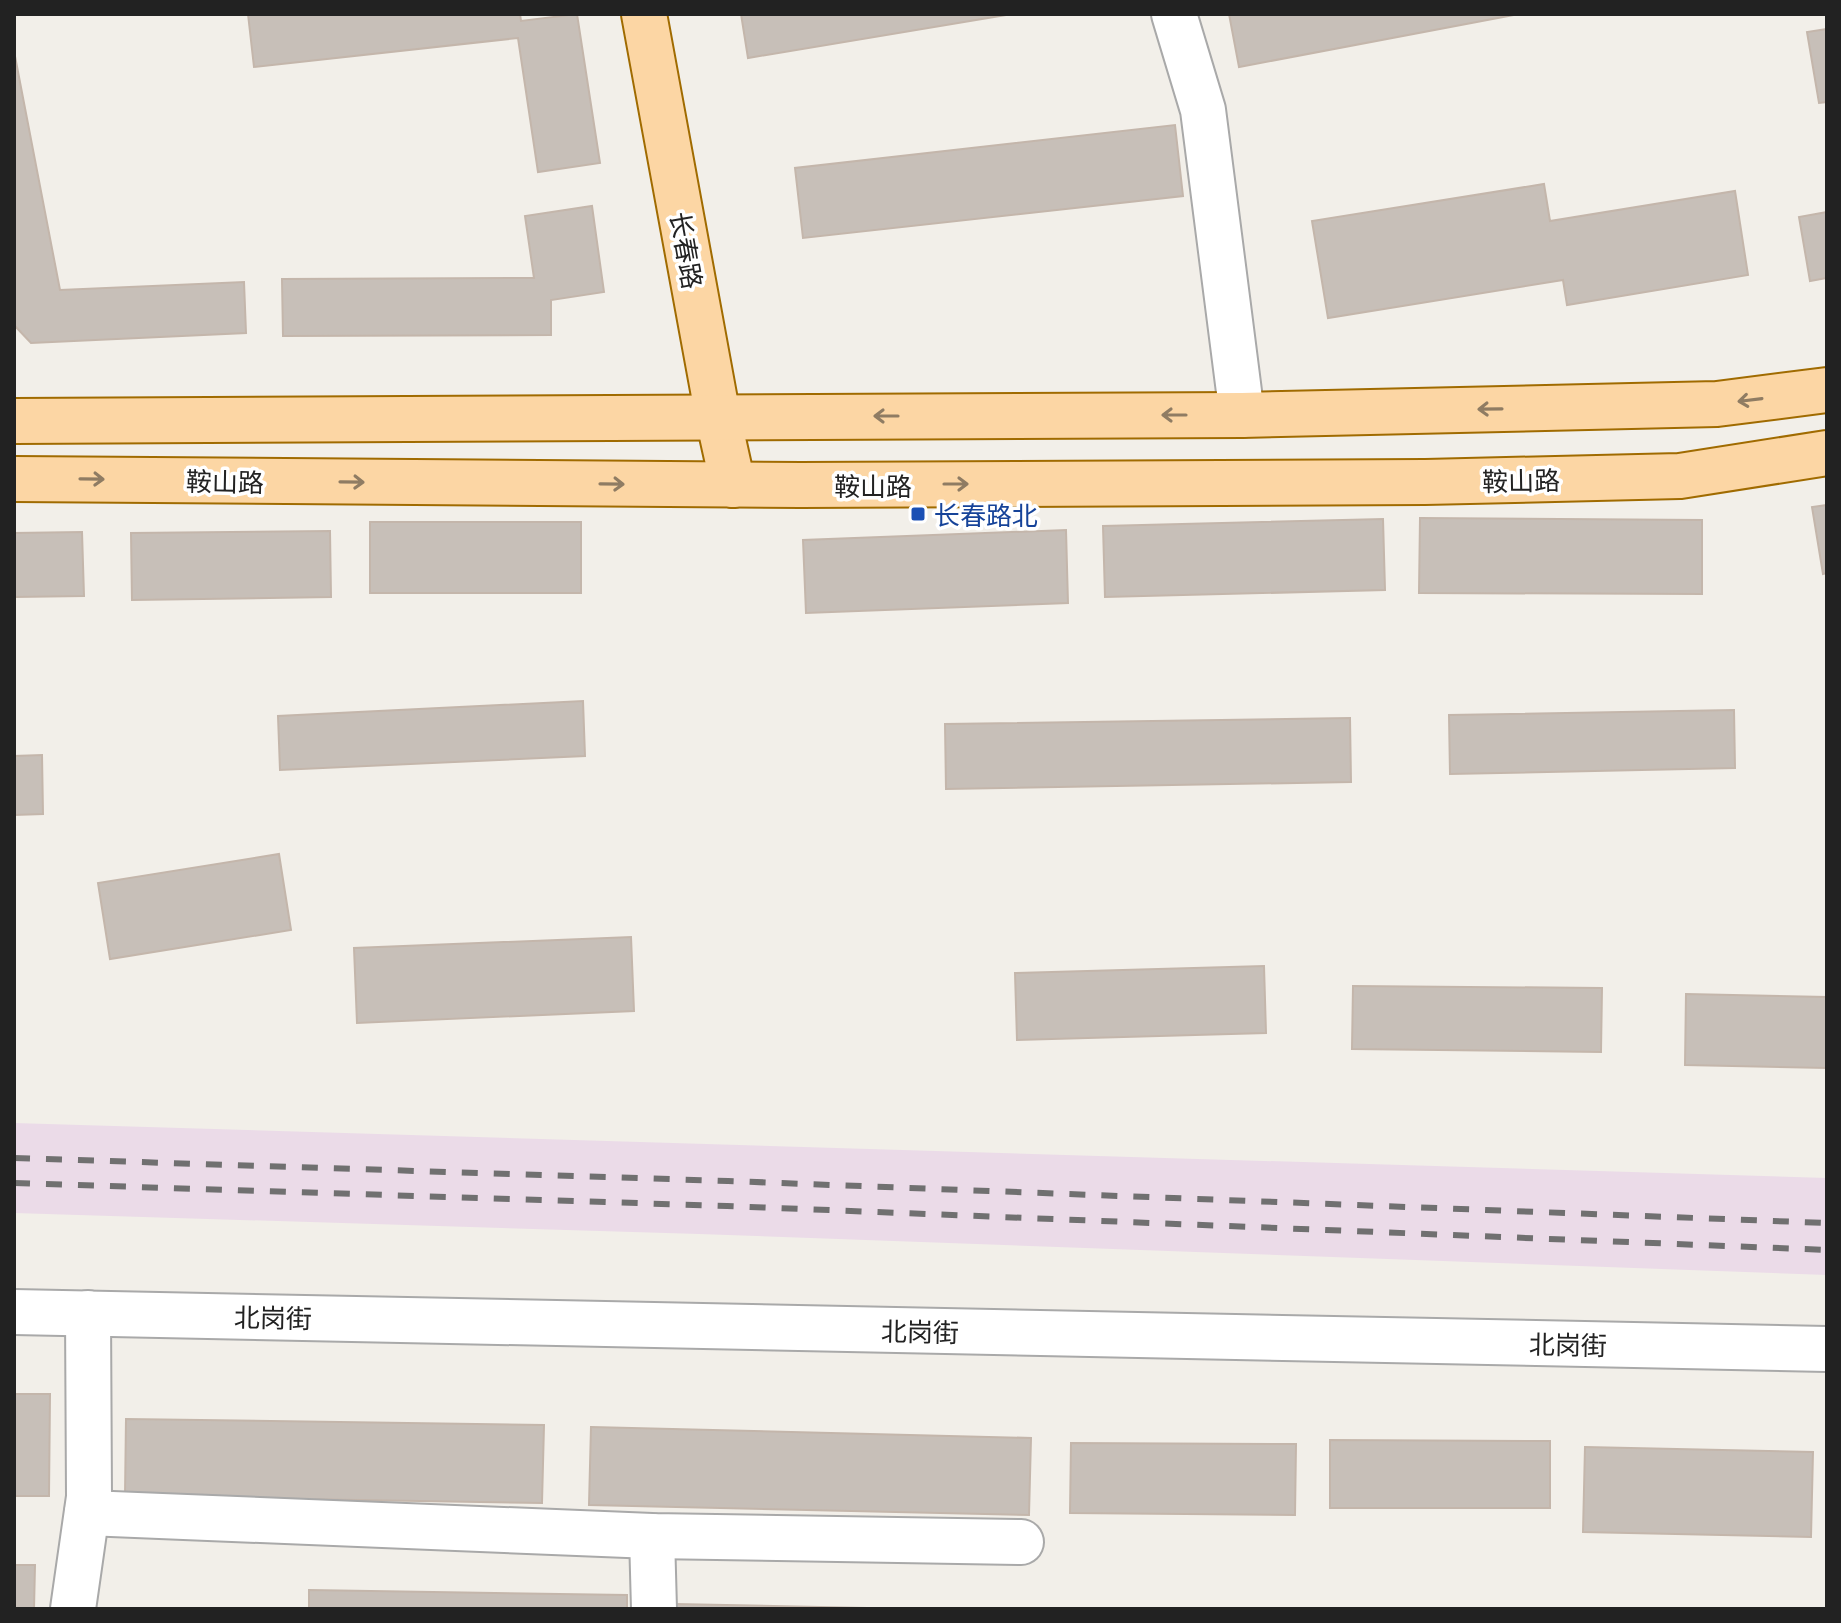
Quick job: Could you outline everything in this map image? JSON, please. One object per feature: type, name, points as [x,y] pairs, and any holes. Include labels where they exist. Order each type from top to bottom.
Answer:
[{"type":"main road","name":"长春路","points":[[644,14],[733,485]]},
{"type":"main road","points":[[14,421],[1242,415],[1717,404],[1827,390]]},
{"type":"main road","name":"鞍山路","points":[[14,479],[733,485],[1425,482],[1680,476],[1827,453]]},
{"type":"street","points":[[1174,14],[1203,110],[1242,415]]},
{"type":"street","name":"北岗街","points":[[14,1312],[1827,1349]]},
{"type":"street","points":[[73,1609],[89,1497],[88,1313]]},
{"type":"street","points":[[87,1513],[652,1536],[1021,1542]]},
{"type":"street","points":[[652,1536],[654,1609]]},
{"type":"shaded area","points":[[14,1123],[1827,1178],[1827,1275],[699,1234],[14,1213]]},
{"type":"building","points":[[248,14],[520,14],[521,21],[577,14],[600,163],[538,172],[518,38],[254,67]]},
{"type":"building","points":[[741,14],[1012,14],[748,58]]},
{"type":"building","points":[[1229,14],[1519,14],[1239,67]]},
{"type":"building","points":[[1827,29],[1827,102],[1819,103],[1807,32]]},
{"type":"building","points":[[14,51],[60,290],[244,282],[246,333],[31,343],[14,325]]},
{"type":"building","points":[[1175,125],[1183,196],[803,238],[795,168]]},
{"type":"building","points":[[1544,184],[1550,221],[1735,191],[1748,275],[1567,305],[1563,280],[1328,318],[1312,221]]},
{"type":"building","points":[[592,206],[604,292],[551,300],[551,335],[283,336],[282,279],[534,278],[525,216]]},
{"type":"building","points":[[1827,212],[1827,278],[1810,281],[1799,217]]},
{"type":"building","points":[[1827,505],[1827,573],[1823,574],[1812,507]]},
{"type":"building","points":[[1420,518],[1702,520],[1702,594],[1419,593]]},
{"type":"building","points":[[1383,519],[1385,590],[1105,597],[1103,526]]},
{"type":"building","points":[[370,522],[581,522],[581,593],[370,593]]},
{"type":"building","points":[[1066,530],[1068,603],[806,613],[803,540]]},
{"type":"building","points":[[330,531],[331,597],[132,600],[131,533]]},
{"type":"building","points":[[82,532],[84,596],[14,597],[14,533]]},
{"type":"building","points":[[583,701],[585,756],[280,770],[278,716]]},
{"type":"building","points":[[1734,710],[1735,768],[1450,774],[1449,715]]},
{"type":"building","points":[[1350,718],[1351,782],[946,789],[945,724]]},
{"type":"building","points":[[42,755],[43,814],[14,815],[14,756]]},
{"type":"building","points":[[279,854],[291,930],[110,959],[98,883]]},
{"type":"building","points":[[631,937],[634,1011],[357,1023],[354,948]]},
{"type":"building","points":[[1264,966],[1266,1033],[1017,1040],[1015,973]]},
{"type":"building","points":[[1353,986],[1602,988],[1601,1052],[1352,1049]]},
{"type":"building","points":[[1686,994],[1827,997],[1827,1068],[1685,1065]]},
{"type":"building","points":[[14,1394],[50,1394],[49,1496],[14,1496]]},
{"type":"building","points":[[126,1419],[544,1425],[542,1503],[125,1496]]},
{"type":"building","points":[[591,1427],[1031,1438],[1029,1515],[589,1505]]},
{"type":"building","points":[[1330,1440],[1550,1441],[1550,1508],[1330,1508]]},
{"type":"building","points":[[1071,1443],[1296,1444],[1295,1515],[1070,1513]]},
{"type":"building","points":[[1585,1447],[1813,1452],[1811,1537],[1583,1532]]},
{"type":"building","points":[[14,1565],[35,1565],[34,1609],[14,1609]]},
{"type":"building","points":[[309,1590],[627,1595],[627,1609],[309,1609]]},
{"type":"building","points":[[675,1604],[914,1609],[675,1609]]},
{"type":"railway","points":[[14,1158],[728,1181],[1827,1223]]},
{"type":"railway","points":[[14,1183],[727,1206],[1827,1250]]},
{"type":"place","name":"长春路北","points":[[918,514]]}]
